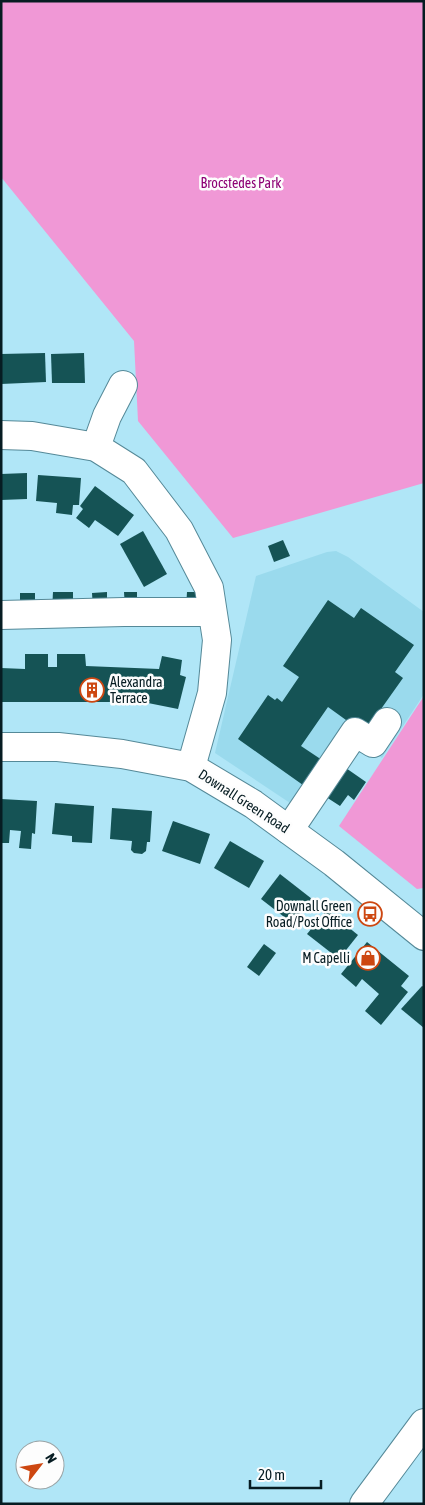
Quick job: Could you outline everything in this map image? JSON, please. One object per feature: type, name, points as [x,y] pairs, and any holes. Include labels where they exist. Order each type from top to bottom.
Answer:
[{"type":"main road","points":[[96,447],[107,416],[123,385]]},
{"type":"main road","points":[[1,435],[32,436],[96,447],[134,471],[179,530],[209,588],[217,640],[212,693],[191,767]]},
{"type":"main road","points":[[1,615],[212,612]]},
{"type":"main road","points":[[289,830],[355,732],[373,743],[387,722]]},
{"type":"main road","name":"Downall Green Road","points":[[1,747],[58,747],[122,754],[191,767],[253,804],[422,930]]},
{"type":"main road","points":[[364,1504],[424,1423]]},
{"type":"shaded area","points":[[336,551],[348,557],[424,612],[424,694],[382,758],[358,742],[308,815],[215,753],[256,576],[327,552]]},
{"type":"green space","name":"Brocstedes Park","points":[[1,1],[424,1],[424,483],[233,538],[138,421],[134,341],[1,177]]},
{"type":"green space","points":[[424,696],[424,888],[417,889],[339,826]]},
{"type":"building","points":[[45,353],[46,382],[1,384],[1,354]]},
{"type":"building","points":[[84,353],[85,383],[52,383],[51,354]]},
{"type":"building","points":[[27,473],[27,499],[1,500],[1,474]]},
{"type":"building","points":[[38,475],[81,478],[79,505],[73,505],[72,515],[56,513],[57,503],[36,501]]},
{"type":"building","points":[[95,486],[134,515],[118,536],[95,520],[89,528],[76,518],[83,509],[80,506]]},
{"type":"building","points":[[143,531],[167,574],[144,587],[120,544]]},
{"type":"building","points":[[283,540],[290,556],[274,562],[268,546]]},
{"type":"building","points":[[53,592],[73,592],[73,610],[52,610]]},
{"type":"building","points":[[107,592],[107,610],[93,610],[92,593]]},
{"type":"building","points":[[124,592],[137,592],[137,609],[125,609]]},
{"type":"building","points":[[187,592],[198,592],[197,608],[186,607]]},
{"type":"building","points":[[20,593],[35,593],[35,611],[20,610]]},
{"type":"building","points":[[328,600],[354,618],[361,608],[414,645],[395,672],[403,678],[364,733],[328,707],[301,746],[328,764],[310,790],[238,739],[268,695],[282,702],[299,677],[283,666]]},
{"type":"building","name":"Alexandra Terrace","points":[[25,654],[48,654],[48,667],[57,667],[57,654],[85,654],[86,666],[159,669],[162,656],[182,660],[180,675],[186,677],[178,709],[143,702],[1,702],[1,668],[25,669]]},
{"type":"building","points":[[343,766],[366,782],[354,800],[348,795],[340,806],[323,795]]},
{"type":"building","points":[[1,799],[37,801],[35,834],[32,833],[31,849],[19,848],[21,831],[10,830],[9,843],[1,843]]},
{"type":"building","points":[[55,803],[94,806],[92,843],[72,842],[72,836],[52,834]]},
{"type":"building","points":[[112,808],[152,811],[150,842],[147,842],[146,851],[142,854],[134,853],[131,850],[132,841],[110,839]]},
{"type":"building","points":[[173,821],[210,834],[200,864],[162,851]]},
{"type":"building","points":[[230,841],[264,861],[249,888],[214,868]]},
{"type":"building","points":[[280,874],[312,899],[292,923],[261,899]]},
{"type":"building","points":[[327,910],[358,935],[339,959],[307,934]]},
{"type":"building","points":[[367,942],[409,976],[401,986],[408,992],[381,1025],[365,1011],[379,994],[362,979],[356,987],[341,974]]},
{"type":"building","points":[[264,944],[276,953],[259,976],[247,967]]},
{"type":"building","points":[[422,986],[424,987],[424,1028],[401,1009]]},
{"type":"place","name":"Alexandra Terrace","points":[[92,690]]},
{"type":"place","name":"Downall Green Road/Post Office","points":[[370,914]]},
{"type":"place","name":"M Capelli","points":[[368,958]]}]
